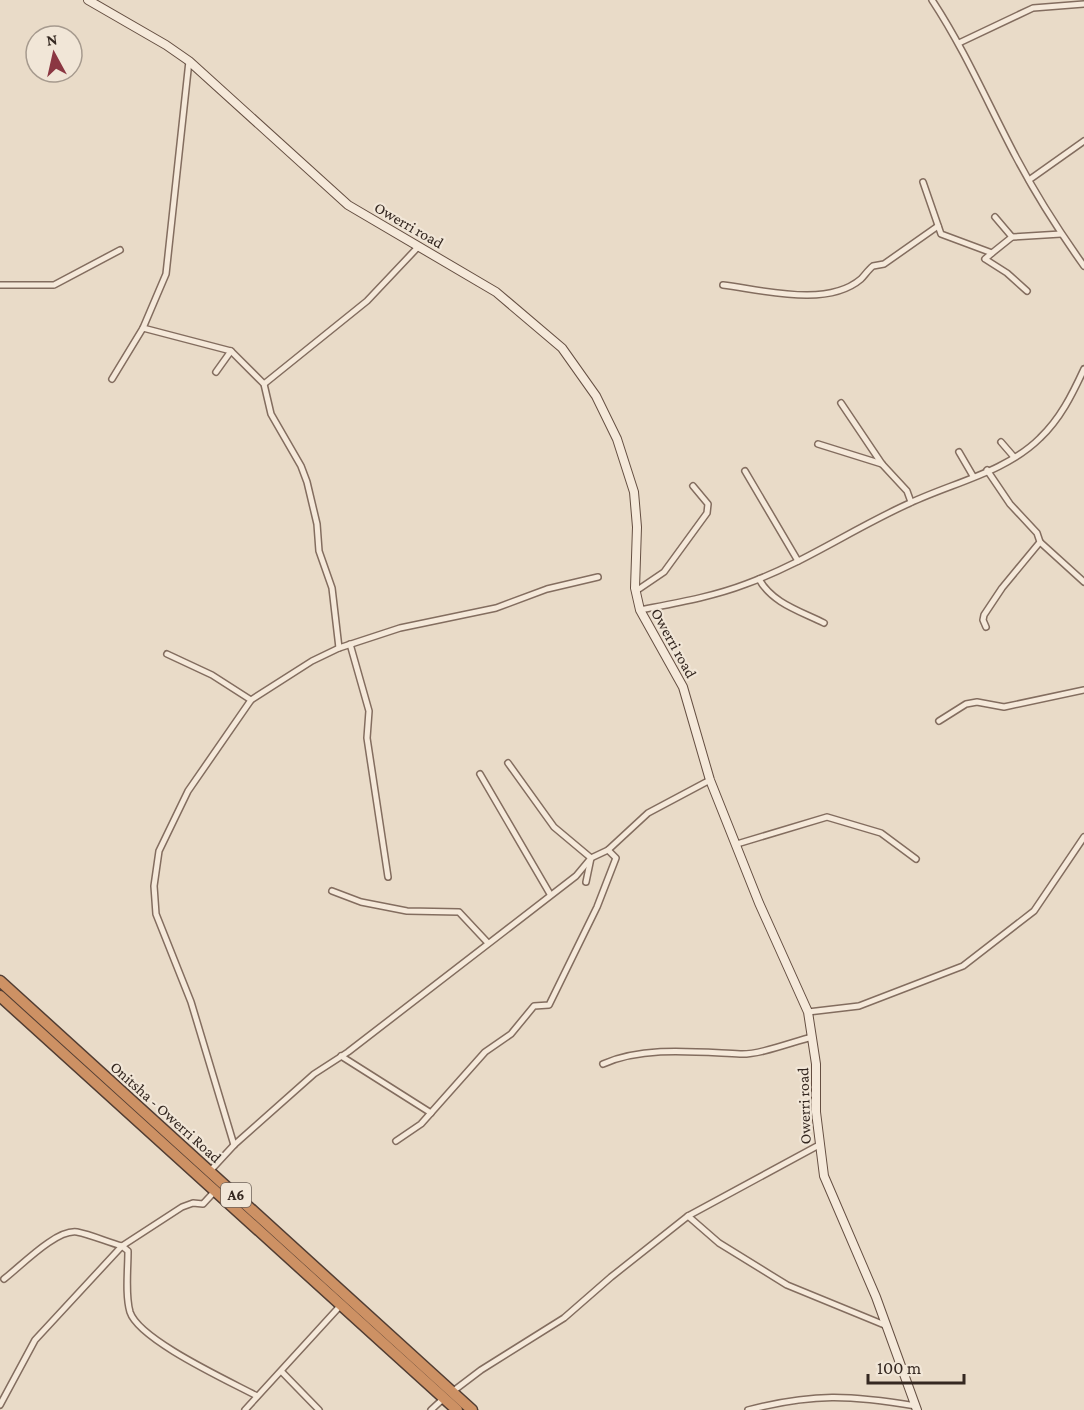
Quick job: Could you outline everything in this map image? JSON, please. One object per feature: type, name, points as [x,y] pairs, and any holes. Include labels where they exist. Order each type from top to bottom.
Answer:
[{"type":"highway","name":"Onitsha - Owerri Road","points":[[0,981],[210,1171],[448,1395],[457,1410]]},
{"type":"highway","name":"Onitsha - Owerri Road","points":[[0,996],[341,1305],[448,1395],[472,1410]]},
{"type":"main road","name":"Owerri road","points":[[88,0],[166,45],[189,61],[348,205],[496,292],[562,348],[585,379],[617,439],[634,492],[637,527],[636,591],[640,610],[683,687],[710,780],[759,903],[808,1012],[816,1064],[819,1145],[829,1192],[887,1326],[916,1408]]},
{"type":"street","points":[[932,0],[959,43],[1029,180],[1061,234],[1084,266]]},
{"type":"street","points":[[959,43],[1033,8],[1084,4]]},
{"type":"street","points":[[112,379],[143,328],[166,274],[189,61]]},
{"type":"street","points":[[1029,180],[1084,141]]},
{"type":"street","points":[[923,182],[941,234],[992,252]]},
{"type":"street","points":[[995,217],[1012,237]]},
{"type":"street","points":[[723,285],[811,297],[828,293],[860,280],[873,266],[884,264],[938,226]]},
{"type":"street","points":[[1027,291],[1007,273],[986,259],[1012,237],[1061,234]]},
{"type":"street","points":[[264,384],[367,301],[419,246]]},
{"type":"street","points":[[0,285],[54,285],[120,250]]},
{"type":"street","points":[[143,328],[231,351],[264,384],[271,414],[301,466],[307,482],[317,524],[319,551],[332,588],[339,648]]},
{"type":"street","points":[[216,372],[231,351]]},
{"type":"street","points":[[640,610],[694,600],[759,579],[911,502],[1014,457],[1040,439],[1061,415],[1084,369]]},
{"type":"street","points":[[841,403],[882,464],[907,491],[911,502]]},
{"type":"street","points":[[1001,442],[1014,457]]},
{"type":"street","points":[[818,444],[882,464]]},
{"type":"street","points":[[959,452],[973,476]]},
{"type":"street","points":[[987,470],[1010,504],[1037,532],[1040,542],[1084,582]]},
{"type":"street","points":[[745,471],[798,561]]},
{"type":"street","points":[[636,591],[664,572],[707,513],[708,504],[693,486]]},
{"type":"street","points":[[986,627],[984,615],[1002,588],[1040,542]]},
{"type":"street","points":[[234,1145],[191,1002],[156,914],[154,885],[159,851],[188,791],[252,700],[312,661],[339,648],[400,628],[496,608],[547,589],[598,577]]},
{"type":"street","points":[[759,579],[765,591],[775,598],[824,623]]},
{"type":"street","points":[[350,644],[369,711],[367,738],[388,877]]},
{"type":"street","points":[[166,654],[212,675],[252,700]]},
{"type":"street","points":[[939,721],[966,704],[977,702],[1004,707],[1084,690]]},
{"type":"street","points":[[508,764],[554,827],[591,858]]},
{"type":"street","points":[[480,774],[550,894]]},
{"type":"street","points":[[210,1171],[234,1145],[314,1074],[341,1056],[576,876],[591,858],[608,850],[648,813],[710,780]]},
{"type":"street","points":[[736,844],[827,817],[881,833],[916,859]]},
{"type":"street","points":[[808,1012],[859,1006],[963,966],[1034,911],[1084,837]]},
{"type":"street","points":[[396,1141],[422,1124],[485,1052],[510,1034],[534,1006],[549,1005],[597,907],[616,858],[608,850]]},
{"type":"street","points":[[586,882],[591,858]]},
{"type":"street","points":[[332,891],[361,902],[407,911],[459,912],[488,943]]},
{"type":"street","points":[[603,1064],[626,1054],[723,1051],[742,1054],[812,1037]]},
{"type":"street","points":[[341,1056],[431,1113]]},
{"type":"street","points":[[430,1410],[482,1370],[564,1318],[610,1277],[688,1216],[819,1145]]},
{"type":"street","points":[[0,1405],[35,1340],[122,1246],[182,1207],[193,1203],[203,1203],[215,1191]]},
{"type":"street","points":[[688,1216],[719,1243],[787,1285],[887,1326]]},
{"type":"street","points":[[4,1279],[62,1235],[75,1232],[122,1246],[128,1251],[129,1311],[137,1326],[157,1341],[257,1396]]},
{"type":"street","points":[[245,1410],[341,1305]]},
{"type":"street","points":[[282,1372],[319,1410]]},
{"type":"street","points":[[748,1410],[813,1397],[840,1395],[916,1408]]}]
